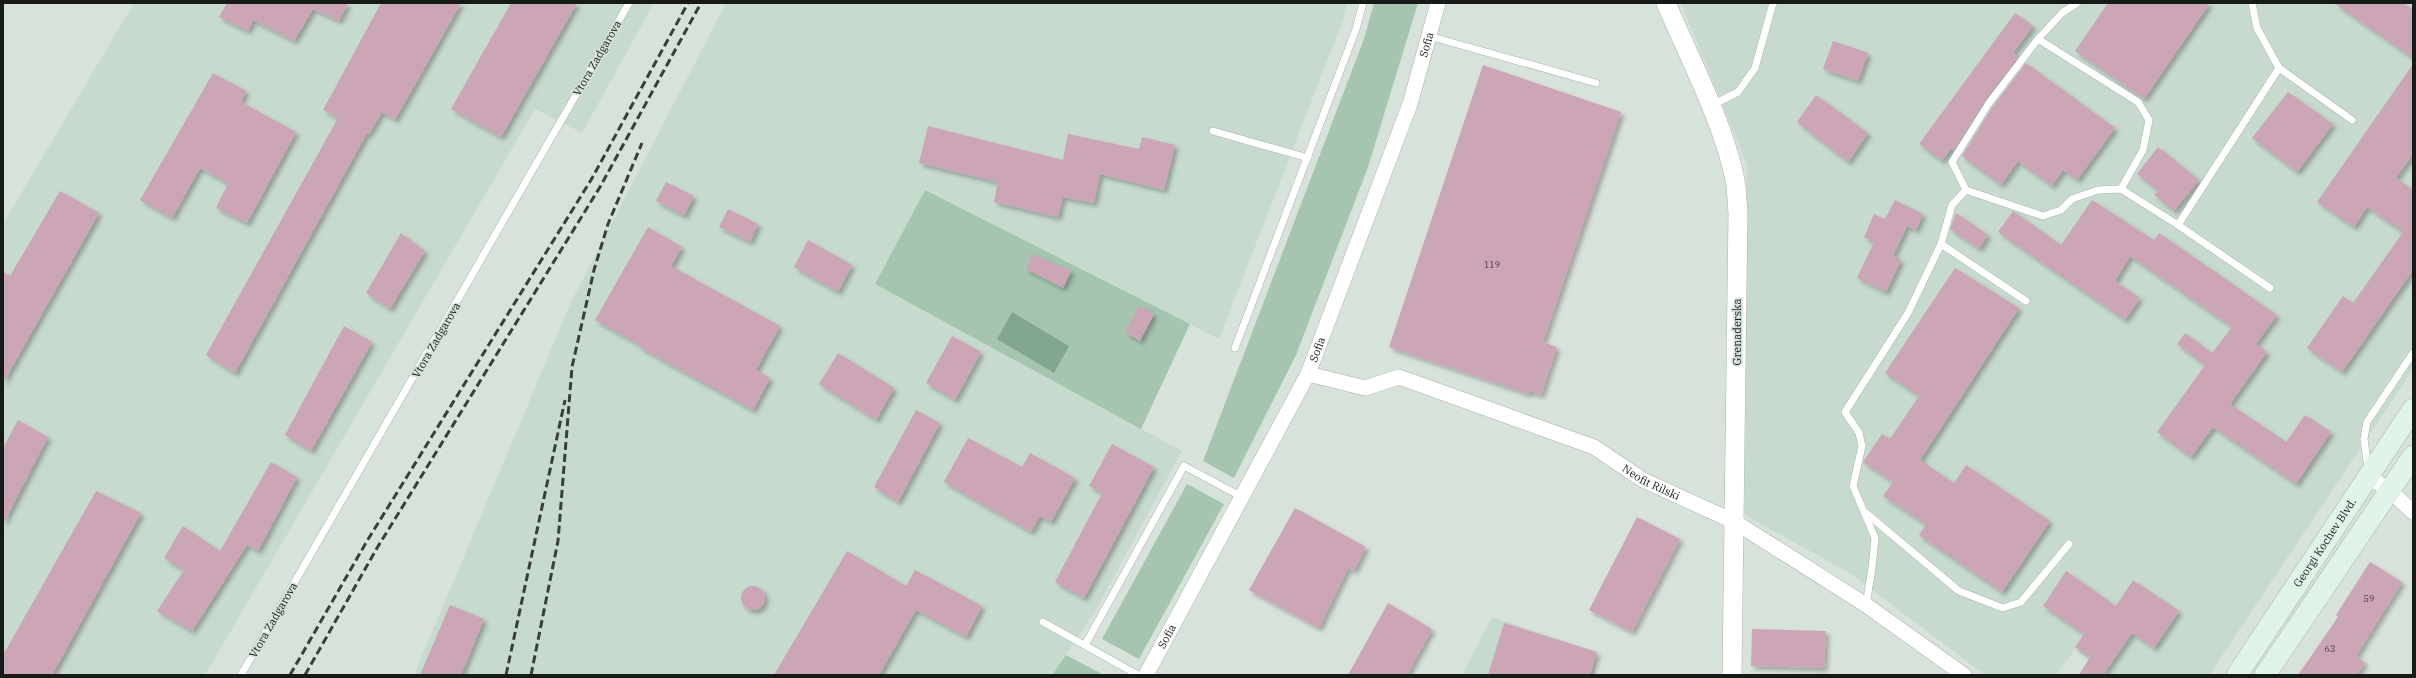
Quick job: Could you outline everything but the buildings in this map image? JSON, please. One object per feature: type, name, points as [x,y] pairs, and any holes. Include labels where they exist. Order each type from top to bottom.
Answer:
[{"type":"main road","name":"Georgi Kochev Blvd.","points":[[2237,675],[2413,409]]},
{"type":"main road","points":[[2266,675],[2413,456]]},
{"type":"street","name":"Sofia","points":[[1146,675],[1308,374],[1410,104],[1438,3]]},
{"type":"street","name":"Grenaderska","points":[[1666,3],[1710,106],[1729,157],[1735,181],[1738,213],[1732,675]]},
{"type":"street","name":"Neofit Rilski","points":[[1308,374],[1365,388],[1399,377],[1594,447],[1643,480],[1735,522],[1866,605],[1964,675]]},
{"type":"street","points":[[2369,476],[2390,490],[2413,512]]},
{"type":"lane","name":"Vtora Zadgarova","points":[[241,675],[629,3]]},
{"type":"lane","points":[[1235,348],[1356,29],[1362,3]]},
{"type":"lane","points":[[1710,106],[1738,92],[1755,68],[1773,3]]},
{"type":"lane","points":[[2077,3],[2062,13],[2038,39],[1989,103],[1952,162],[1966,190],[2043,216],[2061,210],[2072,199],[2098,190],[2121,189],[2178,224],[2270,288]]},
{"type":"lane","points":[[2252,3],[2257,28],[2279,68],[2352,120]]},
{"type":"lane","points":[[1429,36],[1596,83]]},
{"type":"lane","points":[[2038,39],[2138,102],[2149,120],[2143,150],[2121,189]]},
{"type":"lane","points":[[2178,224],[2279,68]]},
{"type":"lane","points":[[1213,131],[1308,158]]},
{"type":"lane","points":[[1866,605],[1872,568],[1874,538],[1865,512],[1853,486],[1862,446],[1859,433],[1845,412],[1908,313],[1941,244],[1952,205],[1966,190]]},
{"type":"lane","points":[[1941,244],[2026,301]]},
{"type":"lane","points":[[2369,476],[2364,438],[2367,422],[2413,353]]},
{"type":"lane","points":[[1085,645],[1184,466],[1242,496]]},
{"type":"lane","points":[[1865,512],[1959,591],[2003,608],[2021,602],[2069,544]]},
{"type":"lane","points":[[1043,622],[1138,675]]},
{"type":"shaded area","points":[[134,3],[654,3],[582,133],[535,109],[205,675],[3,675],[3,224]]},
{"type":"shaded area","points":[[726,3],[1347,3],[1343,20],[1219,339],[925,190],[875,284],[1182,451],[1095,612],[1052,675],[414,675],[571,302]]},
{"type":"shaded area","points":[[1374,3],[1418,3],[1368,167],[1296,355],[1234,478],[1203,461],[1364,39]]},
{"type":"shaded area","points":[[1681,3],[2413,3],[2413,369],[2209,675],[2112,675],[2075,649],[2056,675],[1985,675],[1851,574],[1745,515],[1747,165]]},
{"type":"shaded area","points":[[925,190],[1190,324],[1141,429],[875,284]]},
{"type":"shaded area","points":[[1012,312],[1069,346],[1054,373],[997,339]]},
{"type":"shaded area","points":[[1187,484],[1224,504],[1139,659],[1102,639]]},
{"type":"shaded area","points":[[1492,617],[1597,652],[1595,675],[1462,675]]},
{"type":"shaded area","points":[[1066,655],[1104,675],[1052,675]]},
{"type":"railway","points":[[290,675],[367,541],[591,180],[688,3]]},
{"type":"railway","points":[[305,675],[377,548],[600,187],[701,3]]},
{"type":"railway","points":[[531,675],[558,541],[572,367],[594,270],[608,224],[642,143]]},
{"type":"railway","points":[[506,675],[565,400]]}]
